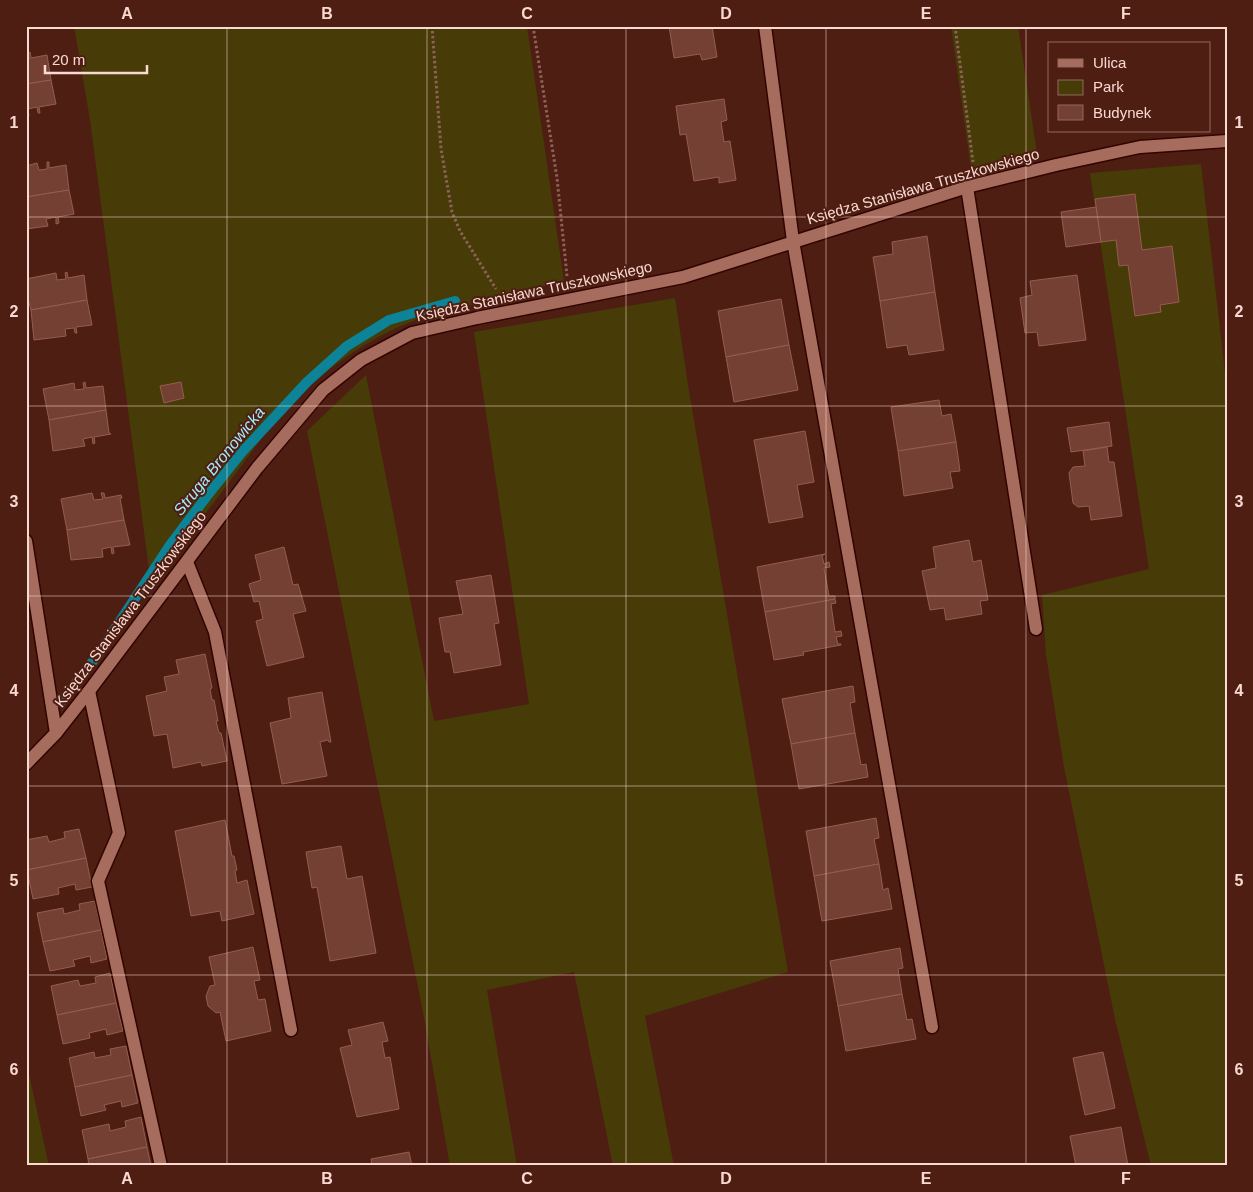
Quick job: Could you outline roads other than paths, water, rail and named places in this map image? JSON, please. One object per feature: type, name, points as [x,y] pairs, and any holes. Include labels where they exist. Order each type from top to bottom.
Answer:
[{"type":"street","points":[[765,26],[793,241],[932,1027]]},
{"type":"street","name":"Księdza Stanisława Truszkowskiego","points":[[26,764],[56,733],[256,468],[323,390],[361,360],[412,333],[683,277],[972,186],[1056,164],[1140,147],[1227,141]]},
{"type":"street","points":[[972,186],[1036,629]]},
{"type":"street","points":[[26,541],[56,733]]},
{"type":"street","points":[[186,562],[214,632],[291,1030]]},
{"type":"street","points":[[89,690],[119,833],[98,881],[161,1166]]},
{"type":"waterway","name":"Struga Bronowicka","points":[[60,703],[97,656],[170,545],[207,496],[243,451],[307,382],[347,346],[389,320],[455,301]]}]
